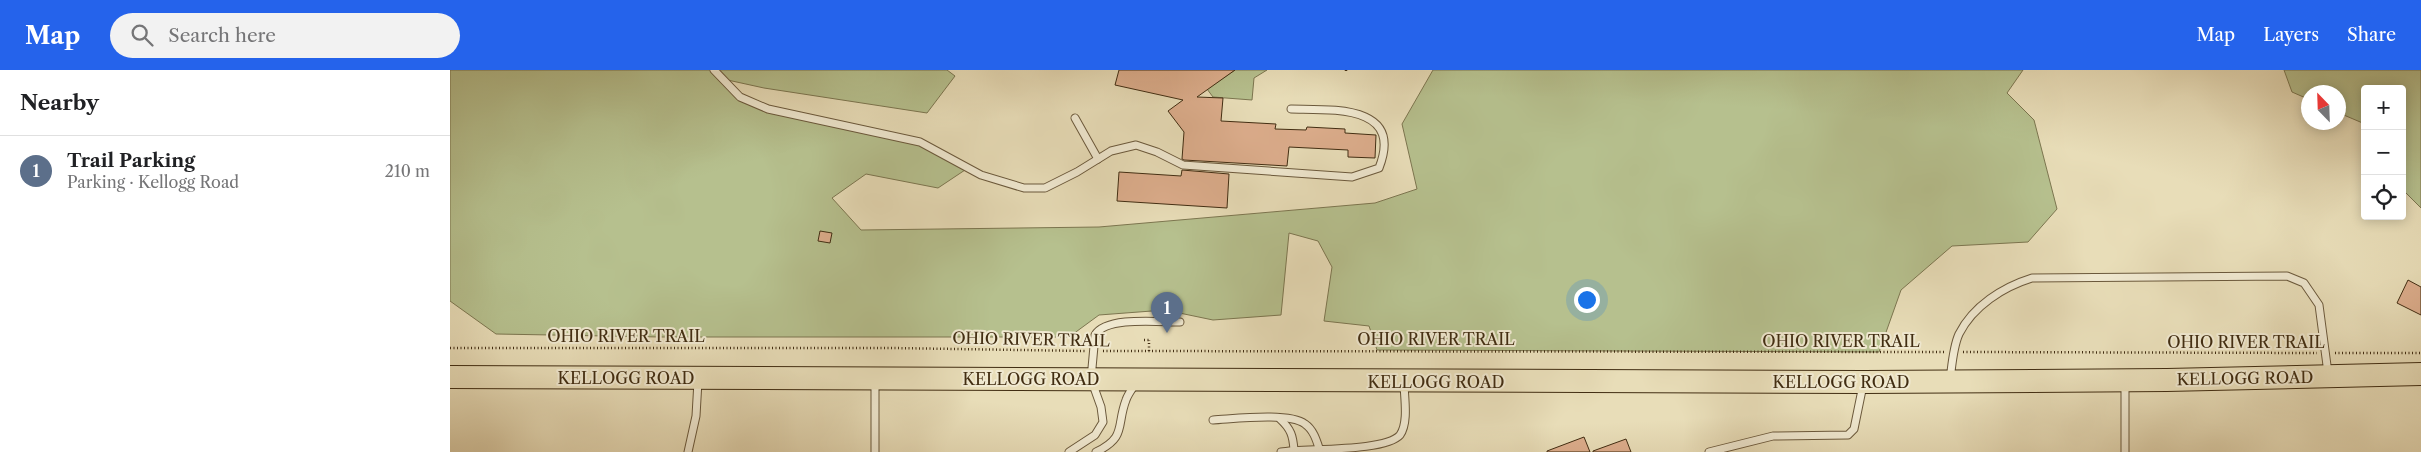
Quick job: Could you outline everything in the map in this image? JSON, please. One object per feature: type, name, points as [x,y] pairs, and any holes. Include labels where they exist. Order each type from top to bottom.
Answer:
[{"type":"main road","name":"KELLOGG ROAD","points":[[450,377],[1138,379],[1404,382],[1950,382],[2421,374]]},
{"type":"lane","points":[[714,70],[740,97],[768,109],[920,142],[981,175],[1024,188],[1046,188],[1111,151],[1136,145],[1183,164],[1352,177],[1379,168],[1384,156],[1386,139],[1380,128],[1368,117],[1346,111],[1292,109]]},
{"type":"lane","points":[[1076,118],[1098,159]]},
{"type":"lane","points":[[1950,382],[1959,334],[1983,303],[2020,282],[2032,278],[2288,276],[2304,283],[2312,292],[2319,305],[2329,376]]},
{"type":"lane","points":[[1069,452],[1095,434],[1103,422],[1101,407],[1091,379],[1095,335],[1104,326],[1113,323],[1180,322]]},
{"type":"lane","points":[[688,452],[696,416],[698,378]]},
{"type":"lane","points":[[875,379],[875,452]]},
{"type":"lane","points":[[1096,452],[1115,441],[1120,431],[1126,400],[1138,379]]},
{"type":"lane","points":[[2125,380],[2125,452]]},
{"type":"lane","points":[[1281,452],[1294,450],[1362,450],[1392,443],[1400,436],[1404,426],[1404,382]]},
{"type":"lane","points":[[1710,452],[1772,436],[1848,435],[1854,429],[1864,382]]},
{"type":"lane","points":[[1280,419],[1289,427],[1293,437],[1294,450]]},
{"type":"lane","points":[[1213,420],[1293,419],[1306,424],[1315,436],[1320,451]]},
{"type":"path","points":[[1144,340],[1150,340],[1149,351]]},
{"type":"path","name":"OHIO RIVER TRAIL","points":[[450,348],[2421,353]]},
{"type":"green space","points":[[450,70],[947,70],[955,76],[927,113],[764,88],[723,79],[740,97],[768,109],[920,142],[968,168],[938,188],[866,174],[832,198],[861,230],[1099,227],[1375,203],[1417,189],[1402,124],[1433,70],[2023,70],[2007,93],[2034,120],[2057,209],[2028,242],[1952,246],[1901,290],[1879,352],[1377,350],[1369,326],[1324,321],[1332,267],[1318,241],[1289,233],[1281,315],[1213,320],[1165,310],[1099,315],[1069,337],[660,337],[496,334],[450,301]]},
{"type":"green space","points":[[1235,70],[1267,70],[1254,78],[1252,100],[1213,97],[1207,89]]},
{"type":"green space","points":[[2284,70],[2421,70],[2421,208],[2406,193],[2406,85],[2361,85],[2361,122],[2346,116],[2346,85],[2301,85],[2301,96],[2292,92]]},
{"type":"building","points":[[1119,70],[1235,70],[1197,97],[1223,98],[1221,121],[1276,124],[1275,129],[1306,130],[1307,127],[1345,129],[1345,133],[1376,135],[1375,158],[1348,157],[1348,150],[1289,147],[1287,166],[1184,160],[1182,159],[1184,132],[1168,111],[1183,100],[1115,85]]},
{"type":"building","points":[[1182,170],[1229,174],[1227,208],[1117,201],[1119,172],[1181,176]]},
{"type":"building","points":[[820,231],[832,233],[830,243],[818,241]]},
{"type":"building","points":[[2408,280],[2421,287],[2421,315],[2397,303]]},
{"type":"building","points":[[1584,437],[1590,452],[1547,452],[1547,451]]},
{"type":"building","points":[[1626,439],[1631,452],[1593,452],[1593,451]]},
{"type":"place","name":"Trail Parking","points":[[1167,333]]}]
